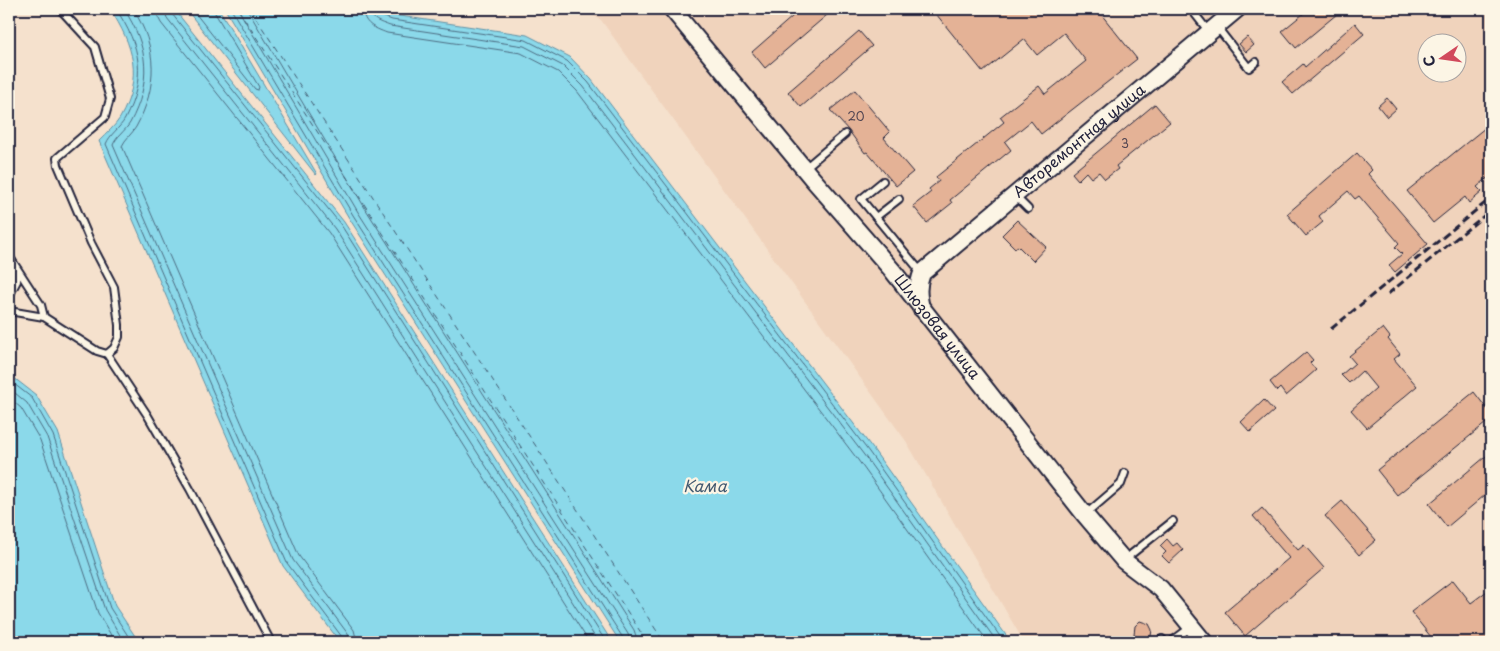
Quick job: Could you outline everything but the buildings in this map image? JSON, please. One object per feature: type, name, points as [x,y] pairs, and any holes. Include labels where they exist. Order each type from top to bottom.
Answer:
[{"type":"street","name":"Шлюзовая улица","points":[[672,9],[804,169],[892,270],[1085,515],[1124,561],[1161,589],[1204,642]]},
{"type":"street","name":"Авторемонтная улица","points":[[922,273],[1237,9]]},
{"type":"street","points":[[892,270],[912,274],[922,273],[918,282],[921,308]]},
{"type":"lane","points":[[60,9],[95,47],[110,99],[105,117],[57,158],[58,165],[91,242],[114,287],[120,325],[119,337],[114,348],[107,354]]},
{"type":"lane","points":[[1191,9],[1249,68],[1256,62]]},
{"type":"lane","points":[[804,169],[845,134]]},
{"type":"lane","points":[[883,181],[861,199],[922,273]]},
{"type":"lane","points":[[1016,196],[1028,210]]},
{"type":"lane","points":[[876,217],[898,199]]},
{"type":"lane","points":[[9,256],[41,305],[44,317]]},
{"type":"lane","points":[[9,296],[17,281],[17,269]]},
{"type":"lane","points":[[9,311],[44,317],[97,351],[107,354],[148,416],[190,489],[271,642]]},
{"type":"lane","points":[[1085,515],[1121,484],[1125,473]]},
{"type":"lane","points":[[1124,561],[1173,521]]},
{"type":"lane","points":[[1171,642],[1191,627]]},
{"type":"shaded area","points":[[583,9],[1491,9],[1491,642],[1024,642],[906,441],[601,20]]},
{"type":"water","points":[[110,9],[174,9],[344,222],[612,642],[340,642],[283,566],[99,141],[120,118],[132,89],[133,62],[130,49]]},
{"type":"water","points":[[186,9],[219,9],[316,175]]},
{"type":"water","name":"Кама","points":[[225,9],[376,9],[393,15],[527,35],[570,57],[591,79],[873,449],[1009,642],[620,642],[349,218]]},
{"type":"water","points":[[9,374],[36,395],[58,432],[115,606],[139,642],[9,642]]},
{"type":"ferry route","points":[[238,9],[647,642]]},
{"type":"ferry route","points":[[250,9],[664,642]]},
{"type":"railway","points":[[1331,329],[1491,198]]},
{"type":"railway","points":[[1388,294],[1491,210]]}]
